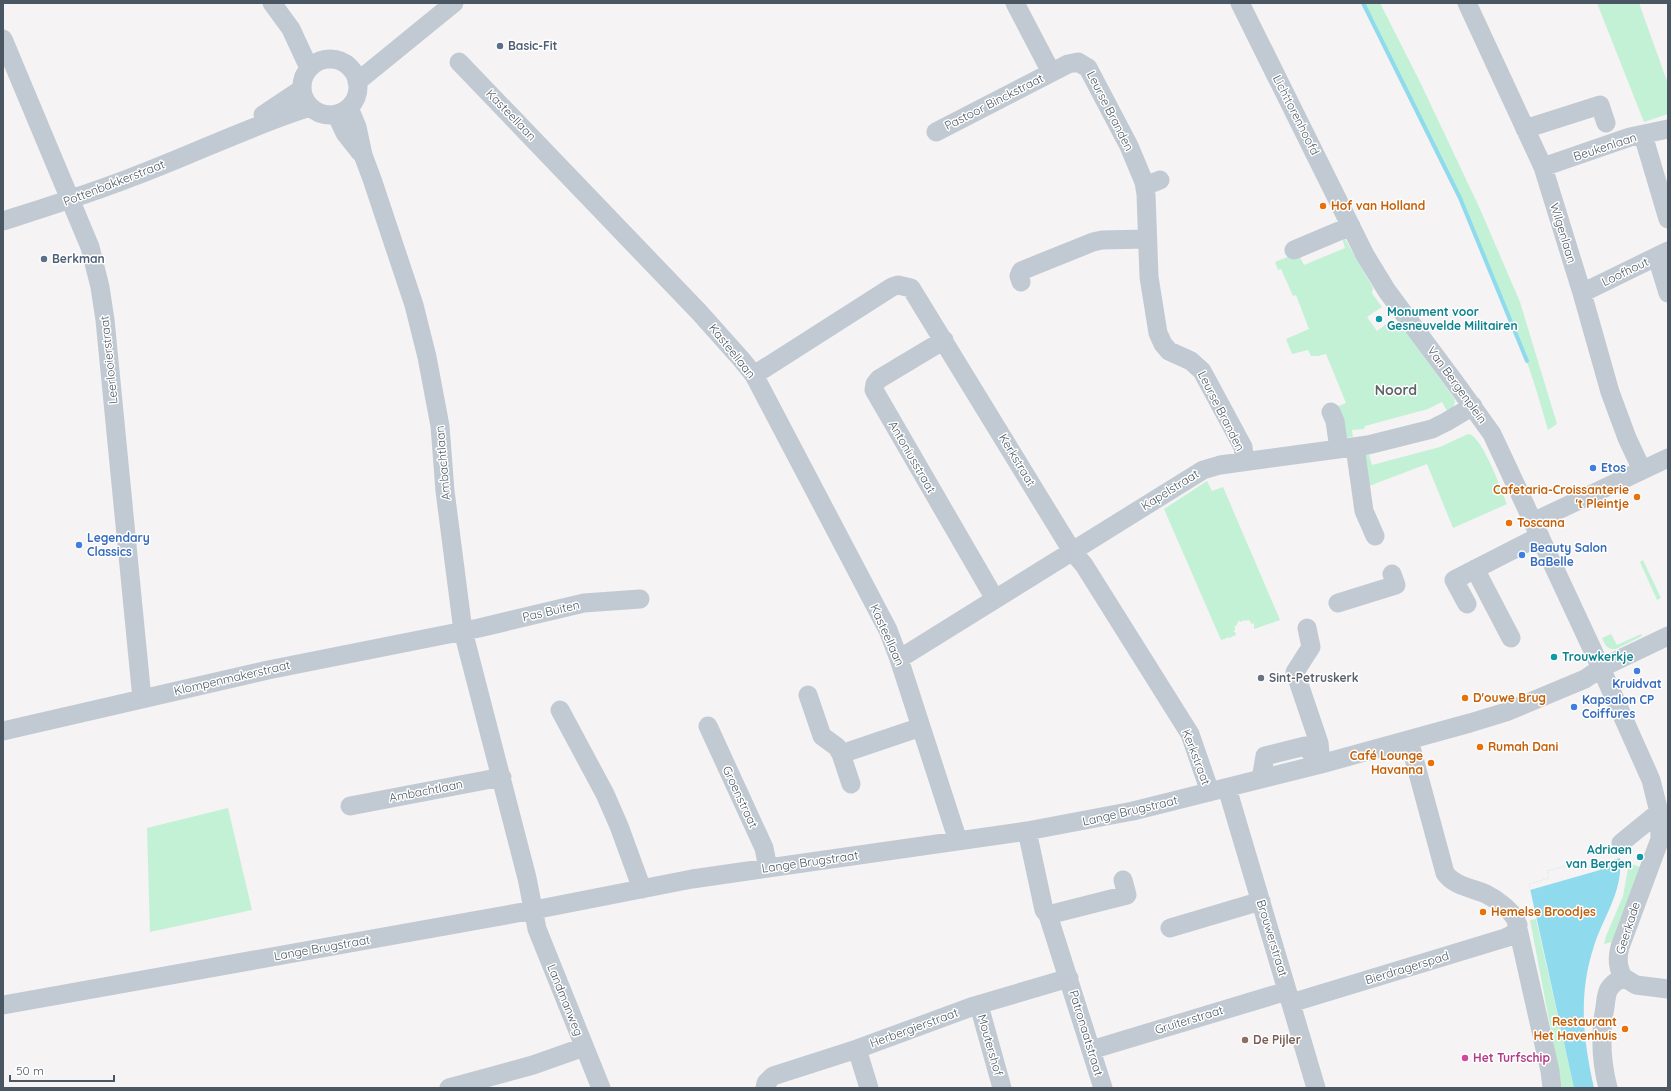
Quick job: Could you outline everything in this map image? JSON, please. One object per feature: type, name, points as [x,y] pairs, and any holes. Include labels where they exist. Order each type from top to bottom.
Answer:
[{"type":"street","points":[[272,3],[291,29],[309,68]]},
{"type":"street","points":[[354,75],[454,3]]},
{"type":"street","name":"Pastoor Binckstraat","points":[[1015,3],[1051,72]]},
{"type":"street","name":"Lichttorenhoofd","points":[[1240,3],[1351,226]]},
{"type":"street","name":"Wilgenlaan","points":[[1467,3],[1543,167],[1582,293],[1610,392],[1627,438],[1642,470]]},
{"type":"street","points":[[291,29],[311,44],[326,59]]},
{"type":"street","name":"Leerlooierstraat","points":[[3,39],[90,247],[100,287],[106,320],[142,699]]},
{"type":"street","points":[[326,59],[336,60],[354,75],[356,96],[342,111],[323,114],[310,107],[305,100],[302,89],[303,78],[309,68],[316,63],[326,59]]},
{"type":"street","name":"Kasteellaan","points":[[459,62],[699,312],[754,375],[888,630],[899,659],[958,841]]},
{"type":"street","name":"Pastoor Binckstraat","points":[[936,132],[1051,72],[1068,64],[1078,62]]},
{"type":"street","name":"Leurse Branden","points":[[1078,62],[1090,70],[1129,146],[1153,183],[1147,239],[1151,294],[1159,337],[1169,351],[1191,361],[1202,371],[1243,448],[1245,461]]},
{"type":"street","name":"Pottenbakkerstraat","points":[[224,139],[302,89]]},
{"type":"street","points":[[1525,129],[1600,105],[1606,123]]},
{"type":"street","name":"Pottenbakkerstraat","points":[[3,221],[70,200],[136,176],[224,139],[310,107]]},
{"type":"street","name":"Ambachtlaan","points":[[342,111],[345,133],[363,155],[372,179],[414,305],[427,357],[440,426],[445,491],[463,631],[502,777],[534,910]]},
{"type":"street","name":"Beukenlaan","points":[[1543,167],[1630,137],[1668,129]]},
{"type":"street","points":[[1643,135],[1668,219]]},
{"type":"street","points":[[1294,250],[1351,226]]},
{"type":"street","name":"Van Bergenplein","points":[[1351,226],[1365,255],[1387,291],[1473,406],[1495,439],[1601,668]]},
{"type":"street","points":[[1021,269],[1051,250],[1097,241],[1147,239]]},
{"type":"street","points":[[1662,254],[1668,293]]},
{"type":"street","name":"Loofhout","points":[[1582,293],[1662,254]]},
{"type":"street","name":"Kerkstraat","points":[[754,375],[892,287],[898,285],[911,288],[1072,551],[1084,565],[1190,734],[1218,790]]},
{"type":"street","name":"Antoniusstraat","points":[[944,340],[879,379],[875,384],[874,390],[995,599]]},
{"type":"street","name":"Kapelstraat","points":[[899,659],[1198,473],[1215,466],[1347,448],[1428,430],[1446,422],[1473,406]]},
{"type":"street","points":[[1331,412],[1347,448],[1362,497],[1368,529]]},
{"type":"street","points":[[1467,604],[1454,580],[1475,569],[1536,529],[1642,470],[1668,458]]},
{"type":"street","points":[[1475,569],[1511,638]]},
{"type":"street","points":[[1338,603],[1396,585],[1392,574]]},
{"type":"street","name":"Pas Buiten","points":[[463,631],[584,603],[640,599]]},
{"type":"street","points":[[1307,628],[1311,647],[1295,672],[1319,743],[1321,764]]},
{"type":"street","name":"Klompenmakerstraat","points":[[3,731],[268,670],[463,631]]},
{"type":"street","name":"Lange Brugstraat","points":[[3,1005],[534,910],[692,879],[1028,831],[1133,811],[1321,764],[1470,724],[1506,712],[1585,679],[1601,668],[1668,636]]},
{"type":"street","name":"Geerkade","points":[[1601,668],[1647,770],[1659,812],[1663,844],[1649,867],[1620,947],[1618,967],[1623,977]]},
{"type":"street","points":[[808,695],[822,736],[837,747],[841,754],[851,784]]},
{"type":"street","points":[[560,710],[605,794],[619,826],[642,889]]},
{"type":"street","name":"Groenstraat","points":[[708,726],[764,848],[768,868]]},
{"type":"street","points":[[841,754],[921,727]]},
{"type":"street","points":[[1409,740],[1445,873],[1456,883],[1487,895],[1511,912],[1516,920],[1550,1071],[1551,1084]]},
{"type":"street","name":"Ambachtlaan","points":[[350,806],[502,777]]},
{"type":"street","name":"Brouwerstraat","points":[[1218,790],[1261,901],[1316,1088]]},
{"type":"street","points":[[1621,843],[1659,812]]},
{"type":"street","name":"Patronaatstraat","points":[[1028,831],[1044,910],[1048,915],[1069,978],[1103,1088]]},
{"type":"street","points":[[1048,915],[1127,895],[1123,880]]},
{"type":"street","points":[[1170,928],[1261,901]]},
{"type":"street","name":"Landmanweg","points":[[534,910],[537,929],[600,1088]]},
{"type":"street","name":"Bierdragerspad","points":[[1289,997],[1353,984],[1510,936],[1514,934],[1518,925]]},
{"type":"street","points":[[1608,1088],[1602,1053],[1602,1022],[1608,990],[1614,983],[1623,977],[1636,985],[1668,989]]},
{"type":"street","name":"Herbergierstraat","points":[[765,1088],[766,1083],[773,1076],[857,1049],[974,1006],[1069,978]]},
{"type":"street","name":"Gruiterstraat","points":[[1091,1050],[1289,997]]},
{"type":"street","name":"Moutershof","points":[[974,1006],[980,1009],[1002,1088]]},
{"type":"street","points":[[449,1088],[533,1065],[584,1047]]},
{"type":"street","points":[[857,1049],[869,1088]]},
{"type":"green space","points":[[1363,3],[1380,3],[1421,84],[1480,209],[1520,302],[1557,424],[1548,430],[1525,356],[1486,259],[1447,173]]},
{"type":"green space","points":[[1597,3],[1639,3],[1668,84],[1668,114],[1644,122]]},
{"type":"green space","points":[[1344,237],[1373,288],[1372,293],[1382,307],[1367,317],[1377,331],[1392,320],[1396,326],[1402,327],[1454,398],[1455,402],[1453,408],[1447,411],[1442,402],[1428,409],[1365,426],[1364,429],[1352,430],[1353,437],[1344,438],[1336,407],[1346,403],[1326,354],[1311,356],[1308,350],[1292,354],[1286,339],[1309,329],[1296,295],[1293,296],[1281,269],[1278,270],[1275,262],[1295,254],[1299,255],[1304,265],[1345,248],[1342,238]]},
{"type":"green space","points":[[1468,434],[1473,437],[1485,453],[1507,504],[1453,528],[1427,464],[1369,486],[1362,453],[1369,455],[1372,465],[1440,447]]},
{"type":"green space","points":[[1207,481],[1212,491],[1223,487],[1280,620],[1254,629],[1254,623],[1252,624],[1249,620],[1244,621],[1243,619],[1243,621],[1240,622],[1239,620],[1236,626],[1233,626],[1235,627],[1235,630],[1233,632],[1235,632],[1236,635],[1221,640],[1164,509]]},
{"type":"green space","points":[[1643,560],[1661,598],[1657,600],[1640,562]]},
{"type":"green space","points":[[1611,634],[1617,645],[1641,634],[1642,636],[1616,649],[1610,649],[1604,643],[1602,638]]},
{"type":"green space","points":[[228,808],[252,910],[150,932],[147,828]]},
{"type":"green space","points":[[1629,863],[1643,868],[1617,941],[1604,944],[1623,896]]},
{"type":"green space","points":[[1536,919],[1574,1088],[1562,1088],[1530,920]]},
{"type":"water","points":[[1620,858],[1619,882],[1616,893],[1594,946],[1589,964],[1584,999],[1587,1052],[1594,1088],[1574,1088],[1529,884],[1549,878],[1547,871],[1583,861],[1585,868]]},
{"type":"pier","points":[[1583,861],[1585,868],[1599,864],[1600,870],[1530,890],[1529,884],[1549,878],[1547,871]]},
{"type":"waterway","points":[[1363,3],[1460,198],[1527,361]]},
{"type":"place","name":"Basic-Fit","points":[[500,46]]},
{"type":"place","name":"Hof van Holland","points":[[1323,206]]},
{"type":"place","name":"Berkman","points":[[44,259]]},
{"type":"place","name":"Monument voor Gesneuvelde Militairen","points":[[1379,319]]},
{"type":"place","name":"Etos","points":[[1593,468]]},
{"type":"place","name":"Cafetaria-Croissanterie 't Pleintje","points":[[1637,497]]},
{"type":"place","name":"Toscana","points":[[1509,523]]},
{"type":"place","name":"Legendary Classics","points":[[79,545]]},
{"type":"place","name":"Beauty Salon BaBelle","points":[[1522,555]]},
{"type":"place","name":"Trouwkerkje","points":[[1554,657]]},
{"type":"place","name":"Kruidvat","points":[[1637,671]]},
{"type":"place","name":"Sint-Petruskerk","points":[[1261,678]]},
{"type":"place","name":"D'ouwe Brug","points":[[1465,698]]},
{"type":"place","name":"Kapsalon CP Coiffures","points":[[1574,707]]},
{"type":"place","name":"Rumah Dani","points":[[1480,747]]},
{"type":"place","name":"Café Lounge Havanna","points":[[1431,763]]},
{"type":"place","name":"Adriaen van Bergen","points":[[1640,857]]},
{"type":"place","name":"Hemelse Broodjes","points":[[1483,912]]},
{"type":"place","name":"Restaurant Het Havenhuis","points":[[1625,1029]]},
{"type":"place","name":"De Pijler","points":[[1245,1040]]},
{"type":"place","name":"Het Turfschip","points":[[1465,1058]]},
{"type":"district","name":"Noord","points":[[1396,390]]}]
